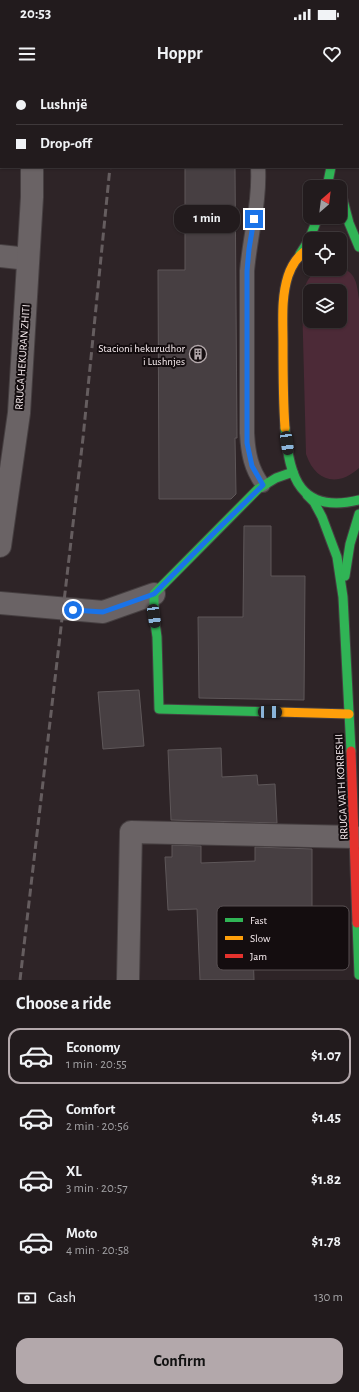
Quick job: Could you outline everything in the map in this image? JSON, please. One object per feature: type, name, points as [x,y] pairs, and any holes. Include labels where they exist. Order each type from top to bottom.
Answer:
[{"type":"main road","points":[[328,180],[331,168]]},
{"type":"main road","points":[[336,168],[338,180]]},
{"type":"main road","points":[[347,215],[357,250]]},
{"type":"main road","points":[[300,254],[309,240],[315,224]]},
{"type":"main road","name":"RRUGA VATH KORRESHI","points":[[300,254],[288,276],[285,290],[284,399],[287,443],[293,472],[299,486],[314,502],[332,542],[337,557],[344,597]]},
{"type":"main road","points":[[293,472],[276,478],[263,485],[154,594],[154,616],[157,637],[158,709],[349,714]]},
{"type":"main road","points":[[307,495],[318,501],[328,503],[343,503],[359,500]]},
{"type":"main road","name":"RRUGA VATH KORRESHI","points":[[359,514],[353,531],[348,554],[344,597],[355,837],[359,975]]},
{"type":"street","name":"RRUGA HEKURAN ZHITI","points":[[0,546],[19,413],[32,197],[32,168]]},
{"type":"street","points":[[0,256],[28,260]]},
{"type":"street","points":[[0,603],[103,612],[154,594]]},
{"type":"street","points":[[128,980],[131,832],[355,837]]},
{"type":"lane","points":[[258,168],[258,198],[249,249],[247,271],[247,433],[250,460],[255,473],[263,485]]},
{"type":"shaded area","points":[[347,271],[353,275],[355,279],[359,299],[359,468],[343,478],[328,479],[321,476],[310,463],[306,454],[302,299],[303,294],[303,328],[347,328],[347,284],[306,284],[311,276],[347,276]]},
{"type":"building","name":"Stacioni hekurudhor i Lushnjes","points":[[185,168],[235,168],[237,438],[235,438],[236,494],[231,499],[159,499],[158,270],[185,270]]},
{"type":"building","points":[[244,526],[271,526],[271,576],[305,576],[304,700],[199,698],[198,617],[243,617]]},
{"type":"building","points":[[139,690],[144,746],[103,749],[98,692]]},
{"type":"building","points":[[221,748],[222,777],[257,775],[258,785],[275,784],[277,823],[171,820],[168,750]]},
{"type":"building","points":[[172,845],[201,846],[201,863],[255,861],[255,847],[312,849],[312,906],[217,906],[217,970],[254,970],[254,980],[200,980],[197,909],[168,910],[165,857],[172,857]]},
{"type":"railway","points":[[20,980],[83,438],[110,168]]},
{"type":"traffic: fast","points":[[328,180],[331,168]]},
{"type":"traffic: fast","points":[[347,215],[359,247]]},
{"type":"traffic: fast","points":[[300,254],[309,240],[315,224]]},
{"type":"traffic: fast","points":[[285,428],[290,462],[301,488],[311,497],[323,502],[339,503],[359,500]]},
{"type":"traffic: fast","points":[[278,712],[159,709],[154,594],[258,489],[276,478],[293,472]]},
{"type":"traffic: fast","points":[[307,495],[314,502],[322,517],[337,557],[343,597],[351,751]]},
{"type":"traffic: fast","points":[[345,576],[350,544],[359,514]]},
{"type":"traffic: fast","points":[[357,923],[359,975]]},
{"type":"traffic: slow","points":[[285,428],[283,386],[283,301],[288,276],[294,263],[303,252]]},
{"type":"traffic: slow","points":[[278,712],[349,714]]},
{"type":"traffic: jam","points":[[351,751],[357,923]]},
{"type":"place","name":"Stacioni hekurudhor i Lushnjes","points":[[198,354]]},
{"type":"route","points":[[73,610],[103,612],[154,594],[263,485],[252,466],[248,454],[247,443],[247,271],[254,219]]}]
